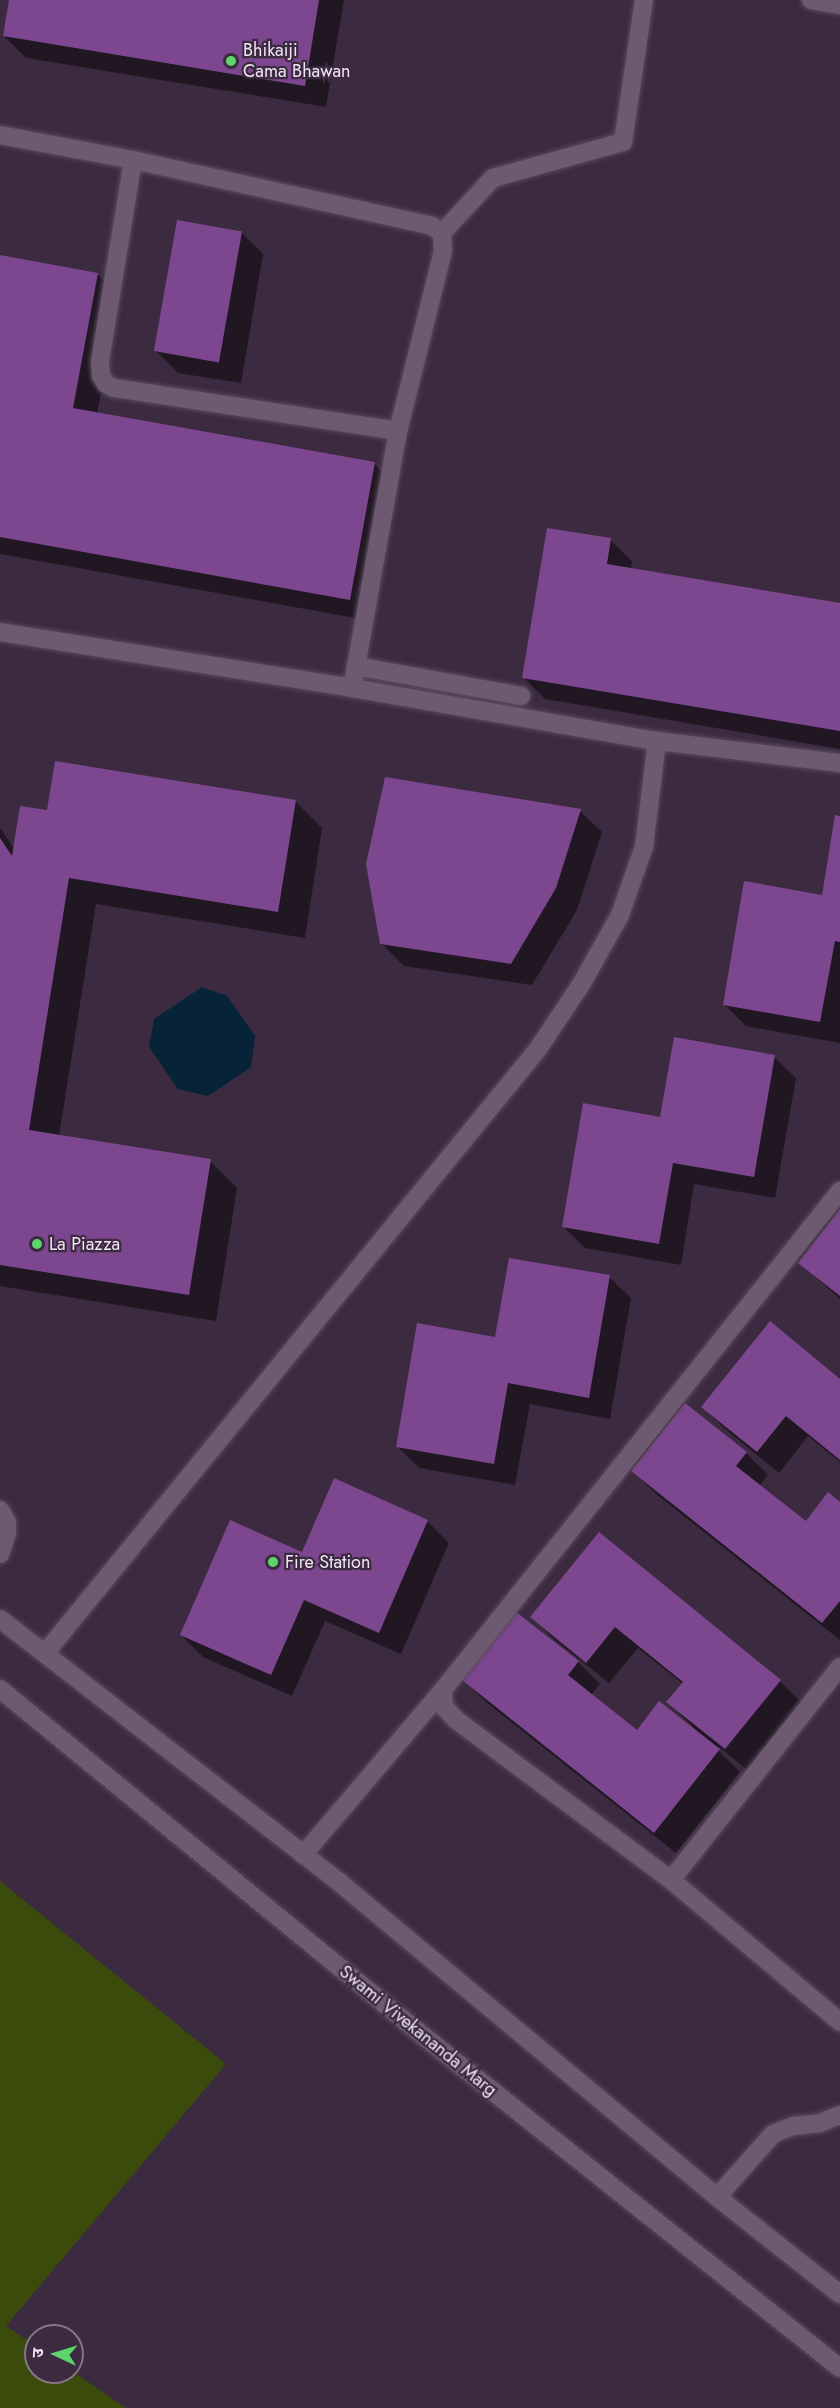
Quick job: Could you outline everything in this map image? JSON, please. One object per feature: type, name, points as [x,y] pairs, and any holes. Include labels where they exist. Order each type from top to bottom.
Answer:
[{"type":"street","points":[[352,688],[398,431],[443,251],[442,234],[492,177],[623,142],[644,0]]},
{"type":"street","points":[[811,0],[840,5]]},
{"type":"street","points":[[0,135],[133,160],[432,226],[442,234]]},
{"type":"street","points":[[133,160],[100,362],[101,376],[106,384],[114,388],[398,431]]},
{"type":"street","points":[[0,632],[352,688],[657,741],[840,764]]},
{"type":"street","points":[[356,666],[521,696]]},
{"type":"street","points":[[46,1652],[538,1049],[582,983],[620,915],[644,847],[657,741]]},
{"type":"street","points":[[303,1855],[443,1690],[840,1191]]},
{"type":"street","points":[[0,1510],[7,1522],[7,1533],[0,1554]]},
{"type":"street","points":[[0,1619],[46,1652],[303,1855],[717,2198],[840,2294]]},
{"type":"street","points":[[671,1880],[840,1667]]},
{"type":"street","name":"Swami Vivekananda Marg","points":[[0,1689],[426,2038],[840,2368]]},
{"type":"street","points":[[443,1690],[444,1707],[455,1719],[671,1880],[840,2022]]},
{"type":"street","points":[[717,2198],[773,2134],[793,2126],[820,2123],[840,2115]]},
{"type":"green space","points":[[0,1881],[226,2064],[6,2326],[24,2338],[24,2384],[84,2384],[84,2379],[126,2408],[0,2408]]},
{"type":"water","points":[[202,987],[227,996],[255,1036],[251,1067],[208,1096],[178,1089],[149,1047],[154,1019]]},
{"type":"building","name":"Bhikaiji Cama Bhawan","points":[[9,0],[319,0],[305,86],[3,36]]},
{"type":"building","points":[[177,220],[242,231],[219,362],[154,351]]},
{"type":"building","points":[[0,255],[98,273],[73,408],[375,462],[350,600],[0,537]]},
{"type":"building","points":[[547,528],[611,538],[607,564],[840,603],[840,731],[522,678]]},
{"type":"building","points":[[55,761],[296,800],[278,912],[69,878],[29,1130],[211,1159],[189,1295],[0,1265],[0,838],[12,856],[20,806],[47,810]]},
{"type":"building","points":[[385,777],[581,809],[556,888],[511,964],[380,944],[366,864]]},
{"type":"building","points":[[835,815],[840,816],[840,942],[835,941],[820,1022],[723,1005],[744,881],[822,895]]},
{"type":"building","points":[[674,1037],[775,1055],[754,1177],[673,1163],[659,1244],[562,1227],[583,1103],[660,1117]]},
{"type":"building","points":[[840,1209],[840,1296],[798,1263]]},
{"type":"building","points":[[509,1258],[610,1275],[589,1398],[508,1383],[494,1464],[396,1447],[417,1323],[495,1337]]},
{"type":"building","points":[[770,1321],[840,1379],[840,1460],[786,1416],[757,1452],[701,1407]]},
{"type":"building","points":[[685,1403],[747,1452],[736,1466],[806,1521],[828,1492],[840,1502],[840,1601],[822,1623],[631,1471]]},
{"type":"building","points":[[334,1478],[428,1520],[379,1633],[304,1600],[271,1675],[180,1635],[230,1520],[302,1552]]},
{"type":"building","points":[[599,1532],[781,1680],[725,1749],[666,1702],[683,1682],[615,1627],[586,1663],[530,1617]]},
{"type":"building","points":[[516,1612],[579,1661],[568,1675],[637,1730],[659,1701],[720,1749],[654,1833],[462,1680]]},
{"type":"place","name":"Bhikaiji Cama Bhawan","points":[[231,61]]},
{"type":"place","name":"La Piazza","points":[[37,1244]]},
{"type":"place","name":"Fire Station","points":[[273,1562]]}]
